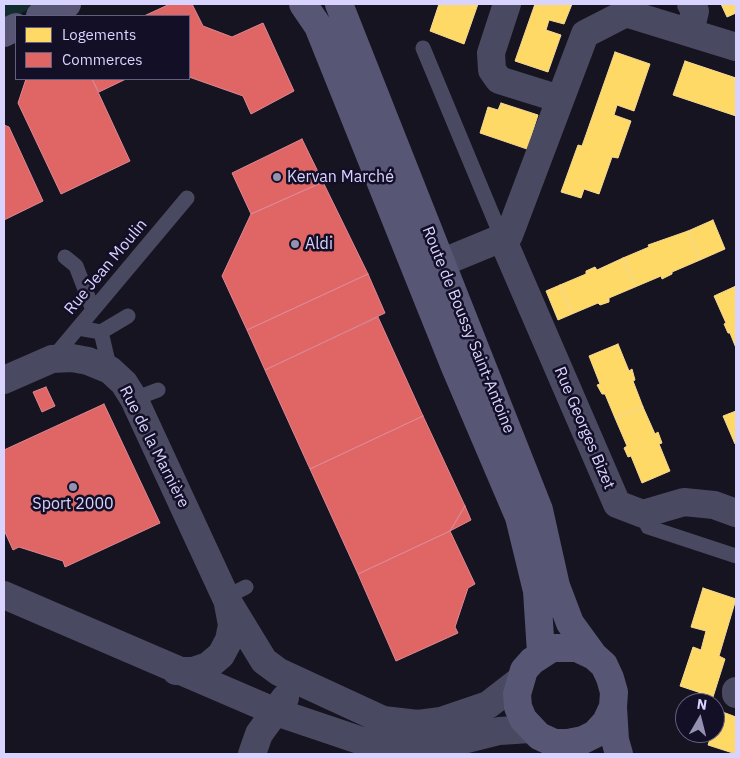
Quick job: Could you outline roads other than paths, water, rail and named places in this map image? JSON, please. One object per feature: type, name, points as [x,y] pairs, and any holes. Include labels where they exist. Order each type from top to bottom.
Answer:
[{"type":"main road","points":[[42,15],[67,4]]},
{"type":"main road","name":"Route de Boussy Saint-Antoine","points":[[303,4],[318,26],[455,367],[519,516],[537,590],[541,653]]},
{"type":"main road","name":"Route de Boussy Saint-Antoine","points":[[339,4],[539,510],[556,586],[570,623],[594,656]]},
{"type":"main road","points":[[613,707],[606,722],[595,734],[562,749],[530,729],[518,707],[519,681],[532,660],[541,653],[562,647],[577,648],[594,656],[604,665],[614,692],[614,740],[619,754]]},
{"type":"street","points":[[507,4],[491,53],[492,70],[499,80],[560,100]]},
{"type":"street","points":[[690,32],[695,11],[691,4]]},
{"type":"street","points":[[441,263],[510,235],[585,34],[623,8],[736,47]]},
{"type":"street","name":"Rue Georges Bizet","points":[[502,238],[617,504],[643,514]]},
{"type":"street","name":"Rue de la Marnière","points":[[4,380],[52,359],[72,358],[88,361],[110,370],[124,383],[146,394],[233,595],[264,661],[279,672],[383,720],[418,724],[441,721],[488,705],[519,681]]},
{"type":"street","points":[[643,514],[684,502],[714,505],[736,513]]},
{"type":"street","name":"Rue de la Marnière","points":[[4,595],[176,671],[276,712],[374,745],[406,750],[427,749],[499,731],[530,729]]},
{"type":"street","name":"Rue de la Marnière","points":[[176,671],[193,671],[208,666],[221,656],[229,640],[232,625],[233,595]]},
{"type":"street","points":[[252,754],[259,734],[276,712],[296,680]]},
{"type":"lane","points":[[423,48],[502,238]]},
{"type":"lane","name":"Rue Jean Moulin","points":[[52,359],[187,198]]},
{"type":"lane","points":[[65,257],[76,266],[94,310]]},
{"type":"lane","points":[[78,328],[101,332],[128,316]]},
{"type":"lane","points":[[101,332],[110,370]]},
{"type":"lane","points":[[643,514],[648,527],[736,556]]},
{"type":"place","name":"Kervan Marché","points":[[277,177]]},
{"type":"place","name":"Aldi","points":[[295,244]]},
{"type":"place","name":"Sport 2000","points":[[73,487]]}]
